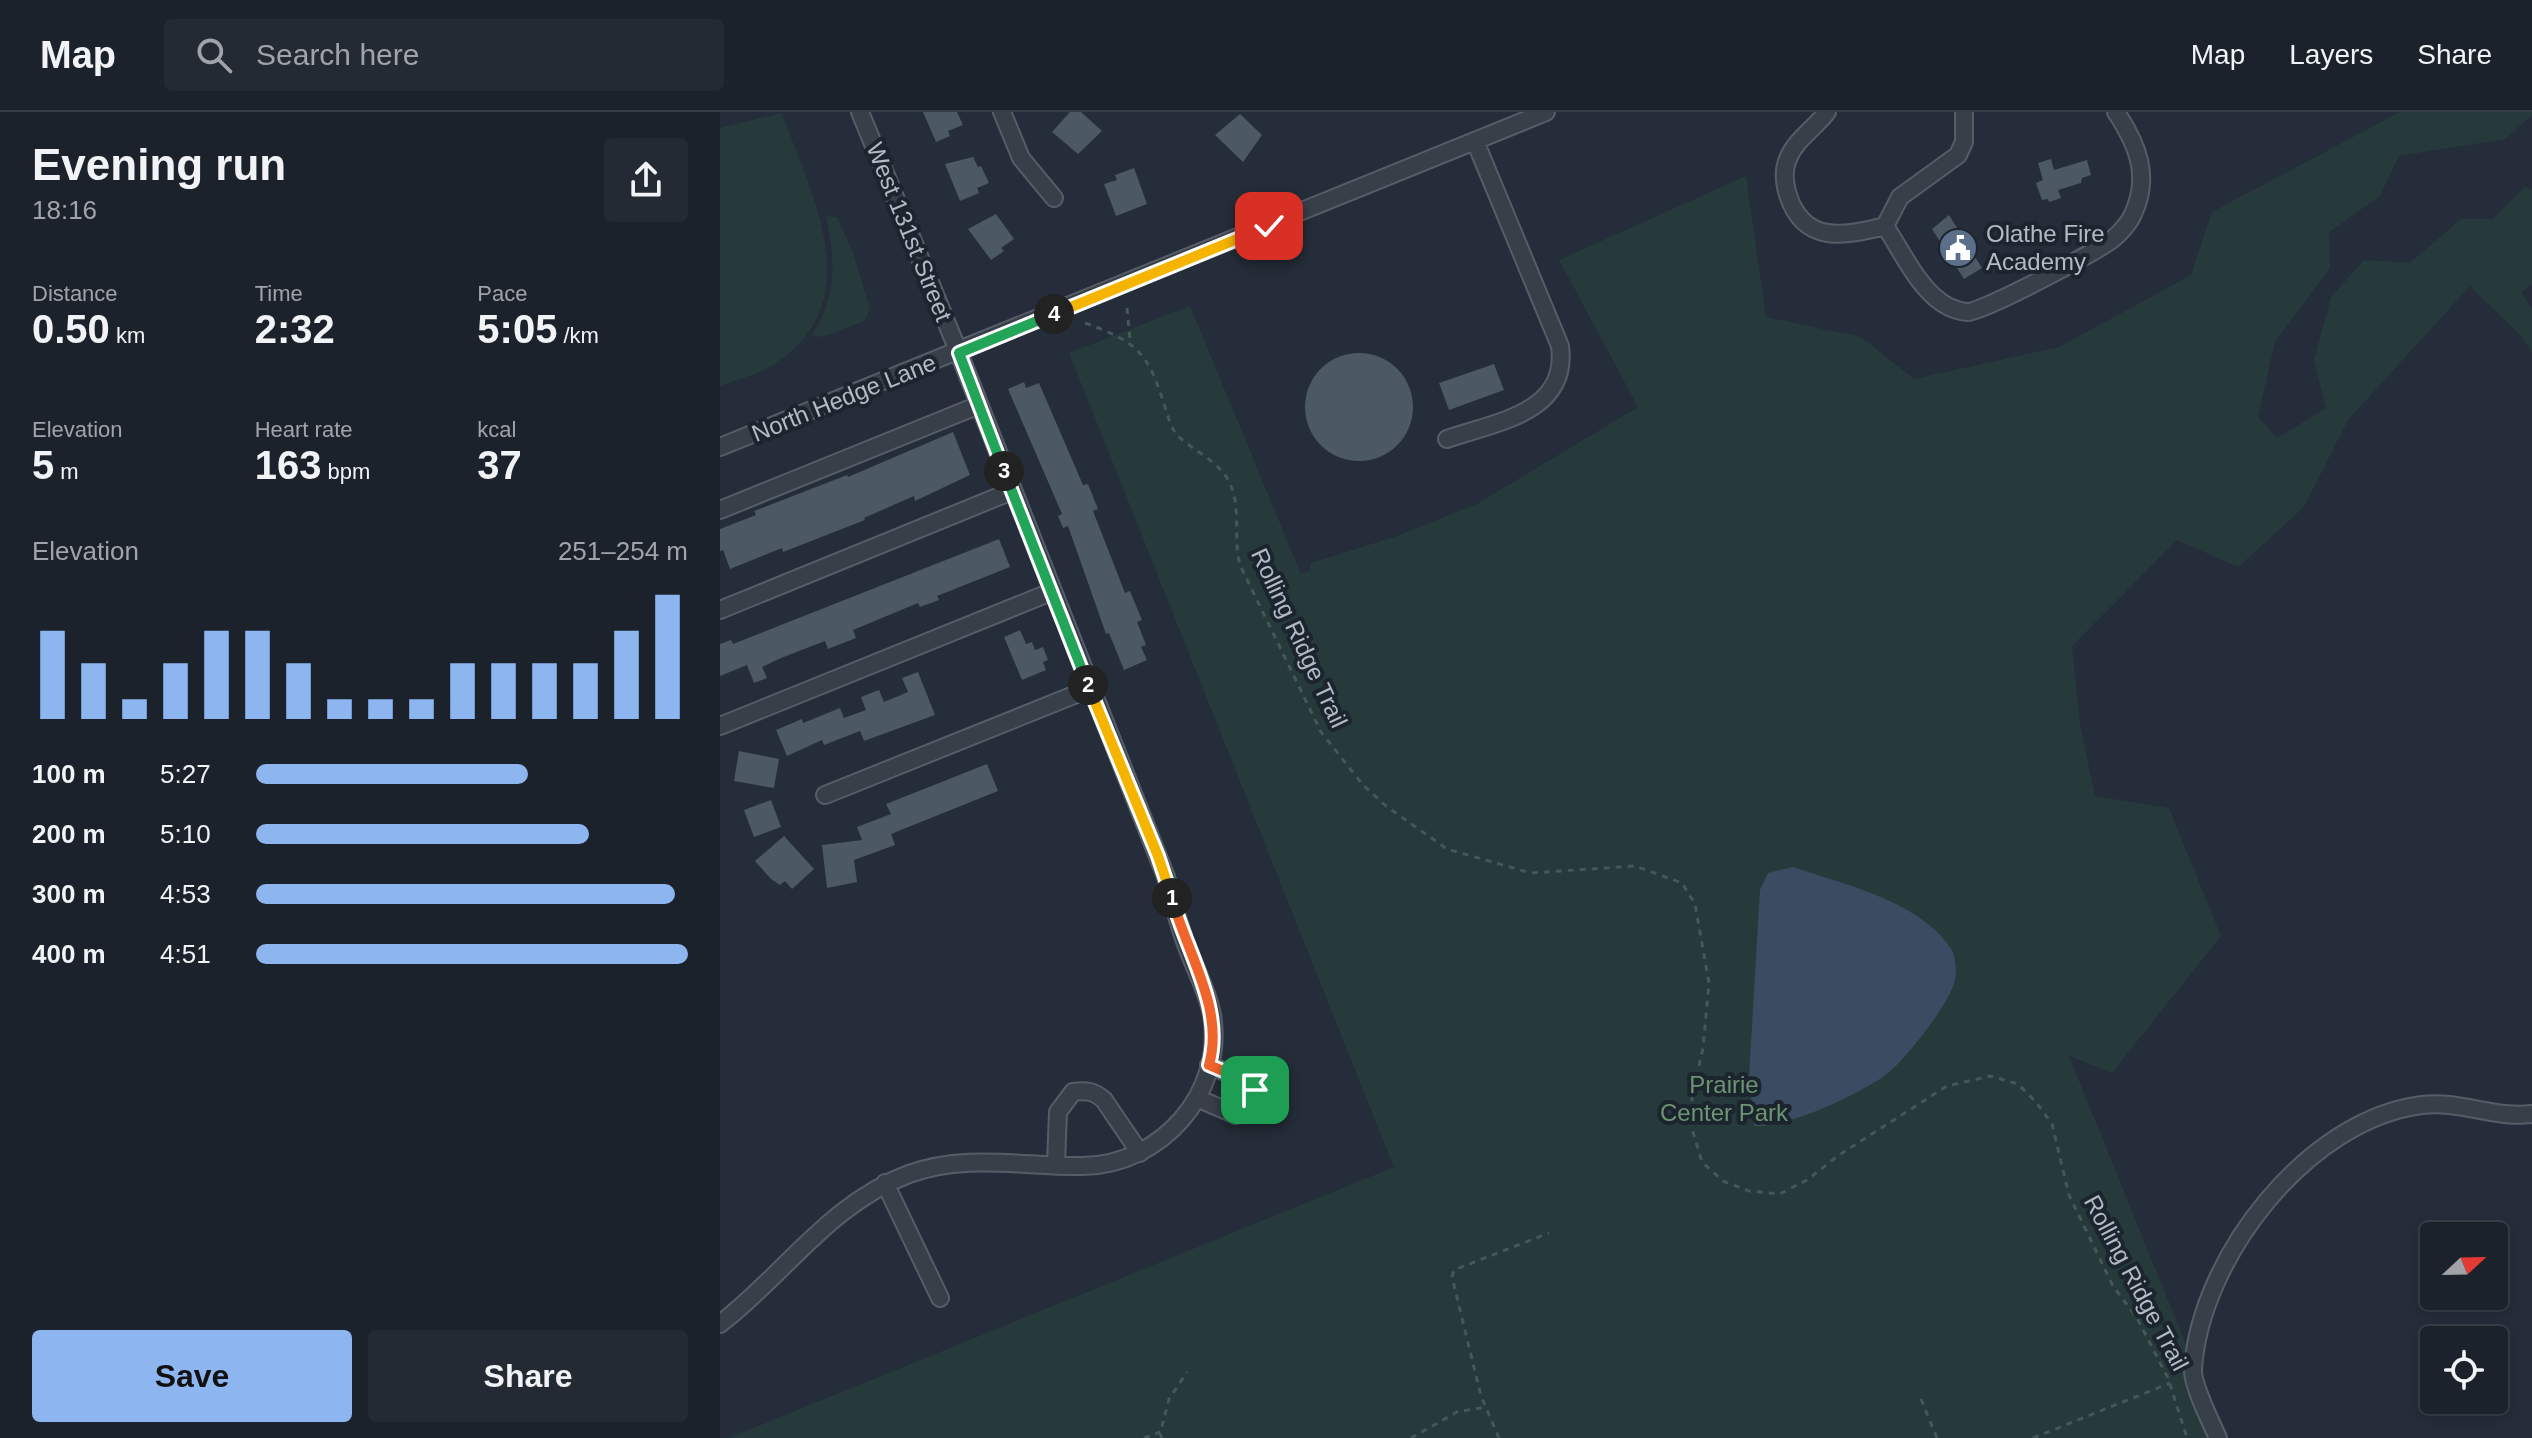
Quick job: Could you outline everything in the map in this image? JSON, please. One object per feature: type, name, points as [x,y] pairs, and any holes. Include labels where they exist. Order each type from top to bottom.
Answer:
[{"type":"street","name":"West 131st Street","points":[[720,1324],[835,1217],[885,1183],[934,1166],[959,1162],[1099,1165],[1140,1153],[1187,1116],[1211,1061],[1212,1013],[1180,928],[1166,877],[1089,689],[959,353],[860,112]]},
{"type":"street","points":[[1002,112],[1021,158],[1054,198]]},
{"type":"street","name":"North Hedge Lane","points":[[720,447],[959,353],[1546,112]]},
{"type":"street","points":[[1827,112],[1799,142],[1787,161],[1785,185],[1792,209],[1810,227],[1833,235],[1885,226]]},
{"type":"street","points":[[1885,226],[1900,197],[1958,155],[1964,142],[1964,112]]},
{"type":"street","points":[[1885,226],[1924,285],[1947,306],[1968,312],[1997,303],[2114,238],[2133,216],[2141,186],[2141,161],[2134,140],[2116,112]]},
{"type":"street","points":[[1447,439],[1541,403],[1555,386],[1562,365],[1560,346],[1475,141]]},
{"type":"street","points":[[720,510],[979,405]]},
{"type":"street","points":[[720,610],[1012,491]]},
{"type":"street","points":[[720,726],[1051,592]]},
{"type":"street","points":[[825,795],[1089,689]]},
{"type":"street","points":[[1197,1098],[1236,1115],[1246,1113],[1256,1099],[1251,1083],[1211,1061]]},
{"type":"street","points":[[1056,1163],[1058,1112],[1073,1092],[1085,1090],[1097,1093],[1104,1100],[1140,1153]]},
{"type":"street","points":[[2218,1438],[2192,1372],[2206,1308],[2234,1251],[2263,1203],[2309,1157],[2343,1134],[2385,1114],[2424,1104],[2532,1114]]},
{"type":"street","points":[[885,1183],[940,1298]]},
{"type":"path","name":"Rolling Ridge Trail","points":[[1127,308],[1130,340],[1157,382],[1174,433],[1217,466],[1229,481],[1235,498],[1236,552],[1321,732],[1363,785],[1447,849],[1531,873],[1635,866],[1682,883],[1695,904],[1709,983],[1703,1048],[1692,1098],[1693,1132],[1702,1162],[1723,1181],[1749,1191],[1780,1194],[1807,1180],[1839,1155],[1947,1086],[1990,1076],[2018,1084],[2052,1124],[2069,1195],[2113,1286],[2137,1318],[2170,1383],[2187,1438]]},
{"type":"path","points":[[1085,323],[1130,340]]},
{"type":"path","points":[[1499,1438],[1486,1407],[1452,1277],[1454,1270],[1549,1233]]},
{"type":"path","points":[[1162,1438],[1160,1432],[1169,1399],[1187,1372]]},
{"type":"path","points":[[2033,1438],[2170,1383]]},
{"type":"path","points":[[1921,1399],[1937,1438]]},
{"type":"path","points":[[1411,1438],[1457,1412],[1486,1407]]},
{"type":"path","points":[[1144,1438],[1160,1432]]},
{"type":"green space","name":"Prairie Center Park","points":[[2400,112],[2532,112],[2532,115],[2505,139],[2399,156],[2380,196],[2329,232],[2330,268],[2275,342],[2258,417],[2277,438],[2326,408],[2314,360],[2331,297],[2364,260],[2410,263],[2461,219],[2493,219],[2525,187],[2532,190],[2532,284],[2521,292],[2532,309],[2532,353],[2523,338],[2470,286],[2348,420],[2304,507],[2238,567],[2177,540],[2072,646],[2080,724],[2095,796],[2169,808],[2221,936],[2112,1073],[2069,1056],[2224,1438],[729,1438],[1394,1167],[1069,353],[1190,306],[1301,574],[1310,570],[1311,563],[1397,536],[1479,503],[1638,407],[1559,260],[1746,176],[1766,317],[1861,337],[1914,379],[2059,347],[2191,275],[2212,212]]},
{"type":"green space","points":[[782,113],[807,179],[826,248],[827,281],[820,312],[802,341],[771,366],[720,386],[720,128]]},
{"type":"green space","points":[[826,216],[837,217],[852,250],[870,309],[864,321],[822,337],[811,335],[826,307],[832,278]]},
{"type":"water","points":[[1793,867],[1858,888],[1921,919],[1952,950],[1956,977],[1925,1032],[1883,1077],[1802,1116],[1754,1126],[1749,1077],[1760,890],[1768,873]]},
{"type":"building","points":[[923,112],[957,112],[963,125],[948,131],[950,136],[936,142]]},
{"type":"building","points":[[1070,112],[1081,112],[1102,131],[1078,154],[1052,132]]},
{"type":"building","points":[[1240,114],[1262,135],[1243,162],[1215,135]]},
{"type":"building","points":[[973,157],[989,183],[977,188],[979,193],[960,201],[945,164]]},
{"type":"building","points":[[2051,159],[2054,170],[2087,160],[2091,175],[2082,178],[2081,183],[2058,190],[2061,198],[2049,202],[2048,199],[2042,200],[2036,183],[2043,180],[2038,163]]},
{"type":"building","points":[[1134,168],[1147,204],[1116,216],[1104,184],[1117,180],[1115,175]]},
{"type":"building","points":[[996,214],[1014,239],[991,260],[968,229]]},
{"type":"building","points":[[1949,215],[1982,268],[1964,279],[1932,229]]},
{"type":"building","points":[[1359,353],[1380,357],[1397,369],[1409,386],[1413,407],[1409,428],[1397,445],[1380,457],[1359,461],[1338,457],[1321,445],[1309,428],[1305,407],[1309,386],[1321,369],[1338,357]]},
{"type":"building","points":[[1494,364],[1504,390],[1449,410],[1439,383]]},
{"type":"building","points":[[1024,382],[1026,388],[1039,383],[1083,485],[1088,484],[1098,509],[1093,511],[1125,593],[1130,591],[1142,620],[1137,622],[1146,645],[1141,647],[1147,660],[1124,670],[1109,633],[1106,634],[1068,526],[1063,528],[1058,516],[1062,514],[1008,389]]},
{"type":"building","points":[[953,432],[970,475],[915,501],[914,496],[865,520],[730,569],[723,550],[720,551],[720,529],[756,515],[754,511],[848,477]]},
{"type":"building","points":[[999,539],[1010,567],[937,596],[939,600],[920,607],[918,603],[853,630],[856,638],[828,649],[825,641],[781,658],[762,667],[767,678],[754,683],[747,665],[720,676],[720,644],[731,640],[733,644]]},
{"type":"building","points":[[1020,630],[1026,644],[1032,642],[1035,650],[1043,647],[1048,660],[1043,662],[1046,670],[1022,680],[1004,637]]},
{"type":"building","points":[[918,672],[935,715],[864,741],[860,731],[824,745],[822,740],[787,756],[776,730],[840,708],[844,718],[866,710],[861,697],[879,690],[884,702],[908,692],[902,678]]},
{"type":"building","points":[[739,751],[779,759],[774,788],[734,781]]},
{"type":"building","points":[[987,764],[998,791],[891,834],[895,845],[854,860],[857,882],[827,888],[822,845],[862,840],[857,827],[891,814],[886,804]]},
{"type":"building","points":[[771,800],[781,827],[754,837],[744,810]]},
{"type":"building","points":[[784,836],[814,869],[792,889],[785,881],[780,885],[771,879],[755,861]]},
{"type":"place","name":"Olathe Fire Academy","points":[[1958,248]]},
{"type":"route","points":[[1255,1090],[1251,1083],[1209,1065],[1214,1037],[1212,1013],[1180,928],[1166,877],[1089,689],[959,353],[1269,226]]}]
